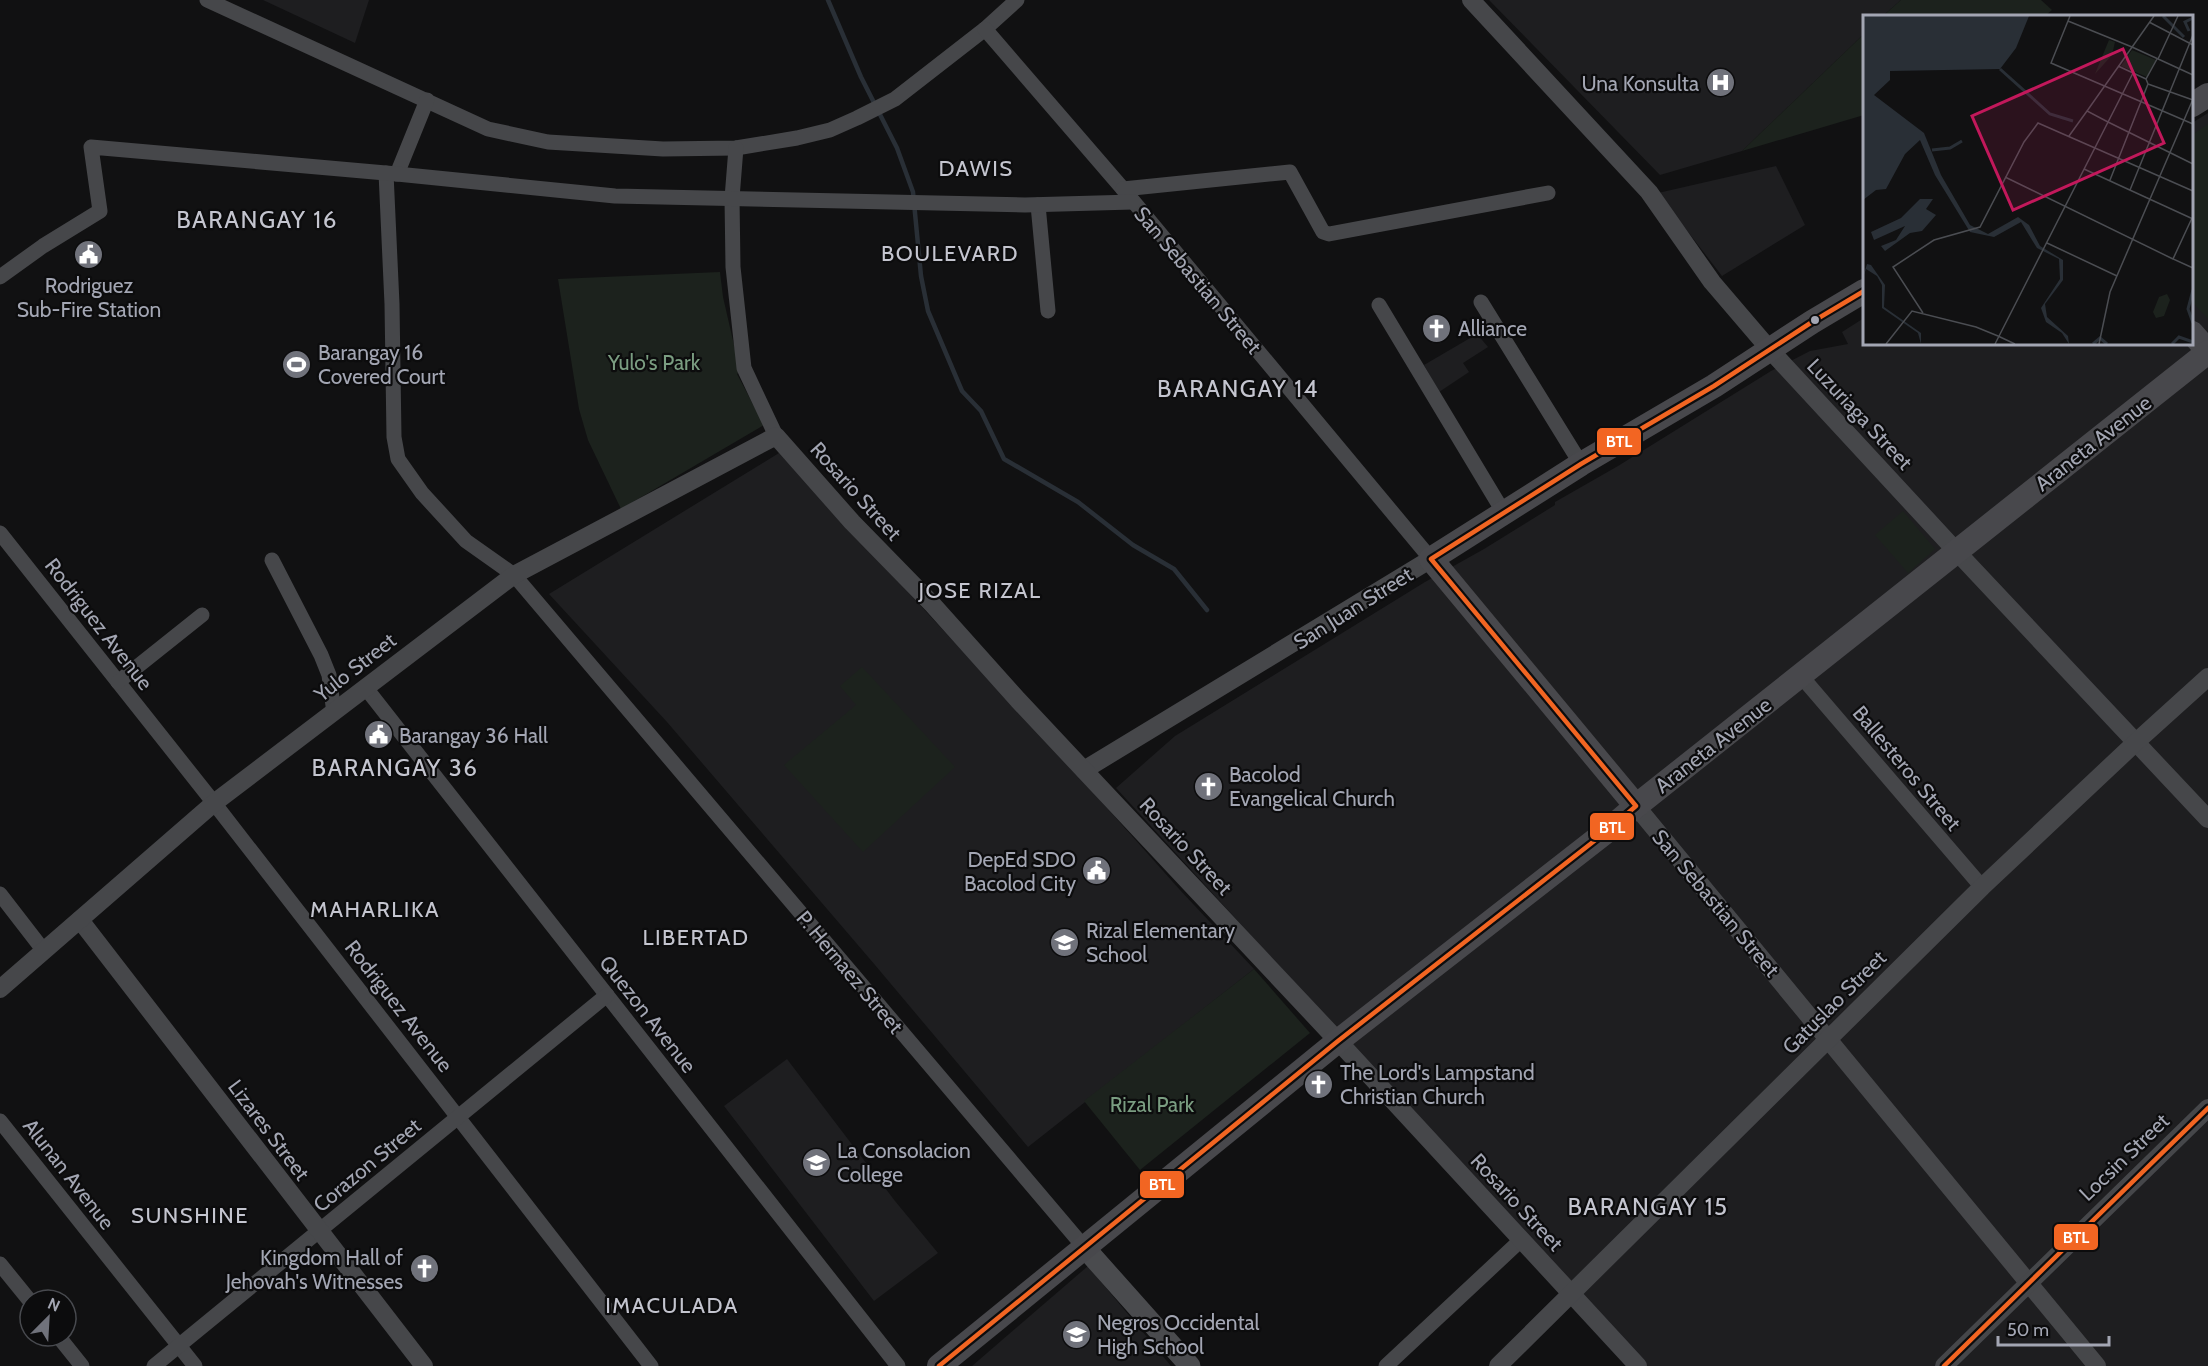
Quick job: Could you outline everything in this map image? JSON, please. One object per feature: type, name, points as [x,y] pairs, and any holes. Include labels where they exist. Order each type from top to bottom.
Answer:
[{"type":"main road","points":[[2193,104],[2208,95]]},
{"type":"main road","name":"San Juan Street","points":[[1431,559],[1581,464],[1771,351],[1812,322],[1863,292]]},
{"type":"main road","points":[[2193,334],[2208,352]]},
{"type":"main road","name":"Araneta Avenue","points":[[939,1366],[1338,1041],[1598,838],[2208,352]]},
{"type":"main road","name":"San Sebastian Street","points":[[1431,559],[1636,806]]},
{"type":"main road","name":"P. Hernaez Street","points":[[1084,1247],[1190,1366]]},
{"type":"street","points":[[207,0],[488,129],[548,142],[663,149],[736,148],[830,130],[895,99],[986,29],[1017,0]]},
{"type":"street","name":"Luzuriaga Street","points":[[1471,0],[1649,192],[1712,282],[1771,351],[2208,819]]},
{"type":"street","name":"San Sebastian Street","points":[[986,29],[1123,189],[1431,559]]},
{"type":"street","points":[[392,173],[427,100]]},
{"type":"street","points":[[0,277],[43,246],[100,211],[91,147],[392,173],[615,196],[1038,205],[1133,202]]},
{"type":"street","points":[[736,148],[732,198],[733,267],[744,368],[776,436]]},
{"type":"street","points":[[1123,189],[1290,172],[1323,232],[1329,234],[1548,193]]},
{"type":"street","name":"P. Hernaez Street","points":[[392,173],[394,437],[398,459],[422,493],[466,541],[514,575],[1084,1247]]},
{"type":"street","points":[[1038,205],[1048,311]]},
{"type":"street","points":[[1481,302],[1581,464]]},
{"type":"street","points":[[1379,305],[1504,513]]},
{"type":"street","name":"Yulo Street","points":[[0,989],[214,803],[514,575],[776,436]]},
{"type":"street","name":"Rosario Street","points":[[776,436],[852,522],[933,605],[1638,1366]]},
{"type":"street","name":"Rodriguez Avenue","points":[[0,533],[214,803],[651,1366]]},
{"type":"street","name":"San Juan Street","points":[[1084,770],[1431,559]]},
{"type":"street","points":[[272,560],[321,655],[329,675],[334,712]]},
{"type":"street","points":[[118,682],[202,615]]},
{"type":"street","name":"Ballesteros Street","points":[[1801,676],[1982,887]]},
{"type":"street","name":"Gatuslao Street","points":[[1498,1366],[1982,887],[2208,677]]},
{"type":"street","name":"Quezon Avenue","points":[[364,687],[898,1366]]},
{"type":"street","name":"San Sebastian Street","points":[[1636,806],[2097,1366]]},
{"type":"street","points":[[0,894],[44,951]]},
{"type":"street","name":"Lizares Street","points":[[80,920],[424,1366]]},
{"type":"street","name":"Corazon Street","points":[[154,1366],[607,995]]},
{"type":"street","name":"Locsin Street","points":[[1944,1366],[2208,1108]]},
{"type":"street","name":"Alunan Avenue","points":[[0,1121],[195,1366]]},
{"type":"street","points":[[1386,1366],[1521,1240]]},
{"type":"street","points":[[0,1264],[19,1288]]},
{"type":"street","points":[[68,1348],[82,1366]]},
{"type":"shaded area","points":[[263,0],[369,0],[355,43]]},
{"type":"shaded area","points":[[1489,0],[1901,0],[1884,15],[1863,15],[1863,35],[1742,151],[1660,175]]},
{"type":"shaded area","points":[[2208,113],[2208,1366],[1646,1366],[1116,788],[1175,736],[1425,582],[1484,549],[1555,505],[1555,502],[1618,466],[1771,371],[1810,351],[1848,344],[1842,332],[1863,319],[1863,345],[2193,345],[2193,122]]},
{"type":"shaded area","points":[[1776,166],[1805,225],[1722,276],[1658,193]]},
{"type":"shaded area","points":[[1477,334],[1488,347],[1463,363],[1469,372],[1439,392],[1424,365]]},
{"type":"shaded area","points":[[779,453],[1254,969],[1028,1147],[667,722],[549,594]]},
{"type":"shaded area","name":"La Consolacion College","points":[[787,1059],[895,1201],[938,1253],[874,1301],[724,1106]]},
{"type":"shaded area","name":"Negros Occidental High School","points":[[1088,1266],[1171,1366],[972,1366]]},
{"type":"green space","points":[[1901,0],[2041,0],[2052,10],[2046,15],[1884,15]]},
{"type":"green space","points":[[1863,35],[1863,115],[1742,151]]},
{"type":"green space","points":[[2208,124],[2208,319],[2193,304],[2193,134]]},
{"type":"green space","name":"Yulo's Park","points":[[720,272],[723,297],[740,371],[737,374],[764,425],[621,509],[588,440],[579,409],[558,279]]},
{"type":"green space","points":[[1903,511],[1935,549],[1908,573],[1875,535]]},
{"type":"green space","points":[[862,667],[955,767],[863,852],[784,765],[856,705],[840,686]]},
{"type":"green space","name":"Rizal Park","points":[[1254,969],[1310,1033],[1140,1170],[1084,1101]]},
{"type":"waterway","points":[[828,0],[861,77],[897,148],[913,192],[921,276],[928,311],[962,391],[981,411],[1004,459],[1078,502],[1133,545],[1174,569],[1207,610]]},
{"type":"transit line","name":"BTL","points":[[939,1366],[1338,1041],[1636,806],[1431,559],[1581,464],[1714,386],[1863,292]]},
{"type":"transit line","name":"BTL","points":[[1944,1366],[2208,1108]]},
{"type":"place","name":"Una Konsulta","points":[[1720,83]]},
{"type":"place","name":"Rodriguez Sub-Fire Station","points":[[89,254]]},
{"type":"place","name":"Alliance","points":[[1437,328]]},
{"type":"place","name":"Barangay 16 Covered Court","points":[[297,364]]},
{"type":"place","name":"Barangay 36 Hall","points":[[378,735]]},
{"type":"place","name":"Bacolod Evangelical Church","points":[[1208,786]]},
{"type":"place","name":"DepEd SDO Bacolod City","points":[[1097,871]]},
{"type":"place","name":"Rizal Elementary School","points":[[1065,942]]},
{"type":"place","name":"The Lord's Lampstand Christian Church","points":[[1319,1084]]},
{"type":"place","name":"La Consolacion College","points":[[816,1162]]},
{"type":"place","name":"Kingdom Hall of Jehovah's Witnesses","points":[[424,1269]]},
{"type":"place","name":"Negros Occidental High School","points":[[1076,1334]]},
{"type":"district","name":"DAWIS","points":[[976,168]]},
{"type":"district","name":"BARANGAY 16","points":[[257,219]]},
{"type":"district","name":"BOULEVARD","points":[[950,253]]},
{"type":"district","name":"BARANGAY 14","points":[[1238,388]]},
{"type":"district","name":"JOSE RIZAL","points":[[980,590]]},
{"type":"district","name":"BARANGAY 36","points":[[395,767]]},
{"type":"district","name":"MAHARLIKA","points":[[375,909]]},
{"type":"district","name":"LIBERTAD","points":[[696,937]]},
{"type":"district","name":"BARANGAY 15","points":[[1648,1206]]},
{"type":"district","name":"SUNSHINE","points":[[190,1215]]},
{"type":"district","name":"IMACULADA","points":[[672,1305]]}]
